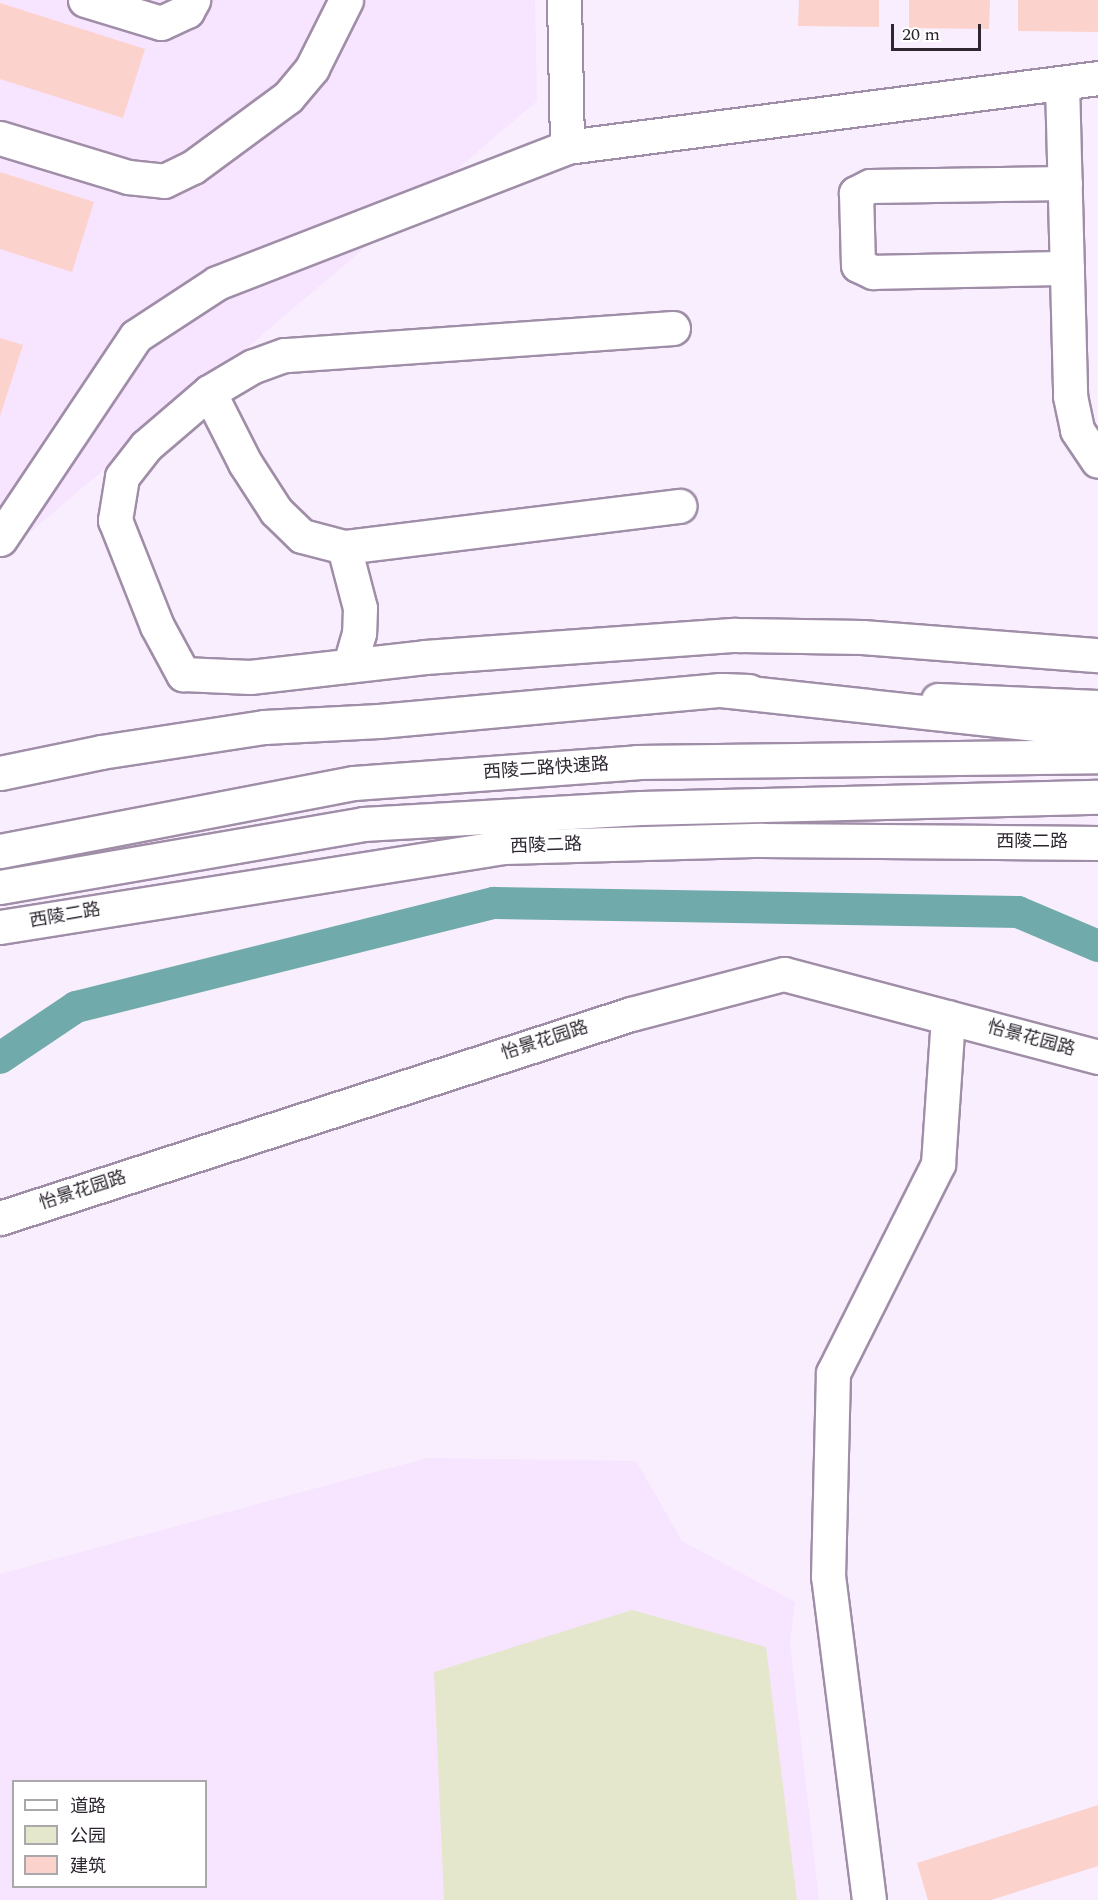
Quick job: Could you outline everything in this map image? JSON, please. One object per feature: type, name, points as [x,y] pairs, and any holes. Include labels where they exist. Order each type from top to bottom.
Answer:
[{"type":"main road","points":[[85,0],[161,23],[187,11],[193,0]]},
{"type":"main road","points":[[0,138],[128,177],[164,181],[193,166],[288,97],[312,68],[346,0]]},
{"type":"main road","points":[[564,0],[567,147]]},
{"type":"main road","points":[[0,539],[136,336],[217,283],[567,147],[1098,78]]},
{"type":"main road","points":[[1062,83],[1071,396],[1077,430],[1098,461]]},
{"type":"main road","points":[[1065,183],[870,186],[856,193],[858,265],[873,272],[1067,268]]},
{"type":"main road","points":[[674,328],[284,355],[254,366],[209,392],[146,446],[122,477],[115,520],[158,626],[183,674],[250,677],[350,665],[735,635],[862,637],[1098,655]]},
{"type":"main road","points":[[209,392],[245,463],[276,511],[302,536],[344,547],[680,506]]},
{"type":"main road","points":[[344,547],[360,608],[350,665]]},
{"type":"main road","points":[[0,773],[101,752],[264,727],[379,721],[722,690],[1098,707]]},
{"type":"main road","points":[[722,690],[1098,731]]},
{"type":"main road","name":"西陵二路快速路","points":[[0,851],[354,783],[637,762],[1098,756]]},
{"type":"main road","points":[[0,887],[363,824],[641,808],[1098,797]]},
{"type":"main road","name":"西陵二路","points":[[0,927],[504,847],[762,840],[1098,843]]},
{"type":"main road","name":"怡景花园路","points":[[0,1218],[631,1014],[784,974],[1098,1057]]},
{"type":"main road","points":[[869,1900],[828,1577],[833,1373],[938,1164],[948,1017]]},
{"type":"shaded area","points":[[0,0],[535,0],[537,101],[0,558]]},
{"type":"shaded area","points":[[427,1458],[636,1461],[682,1541],[795,1602],[790,1643],[819,1900],[0,1900],[0,1574]]},
{"type":"green space","points":[[632,1610],[766,1647],[797,1900],[444,1900],[434,1672]]},
{"type":"building","points":[[799,0],[879,0],[879,27],[798,26]]},
{"type":"building","points":[[909,0],[990,0],[989,29],[909,28]]},
{"type":"building","points":[[1018,0],[1098,0],[1098,32],[1018,31]]},
{"type":"building","points":[[0,3],[145,49],[123,118],[0,79]]},
{"type":"building","points":[[0,172],[94,202],[72,272],[0,249]]},
{"type":"building","points":[[0,338],[23,345],[0,416]]},
{"type":"building","points":[[1098,1805],[1098,1866],[991,1900],[928,1900],[917,1863]]},
{"type":"waterway","points":[[0,1058],[76,1007],[494,903],[1018,912],[1098,946]]}]
